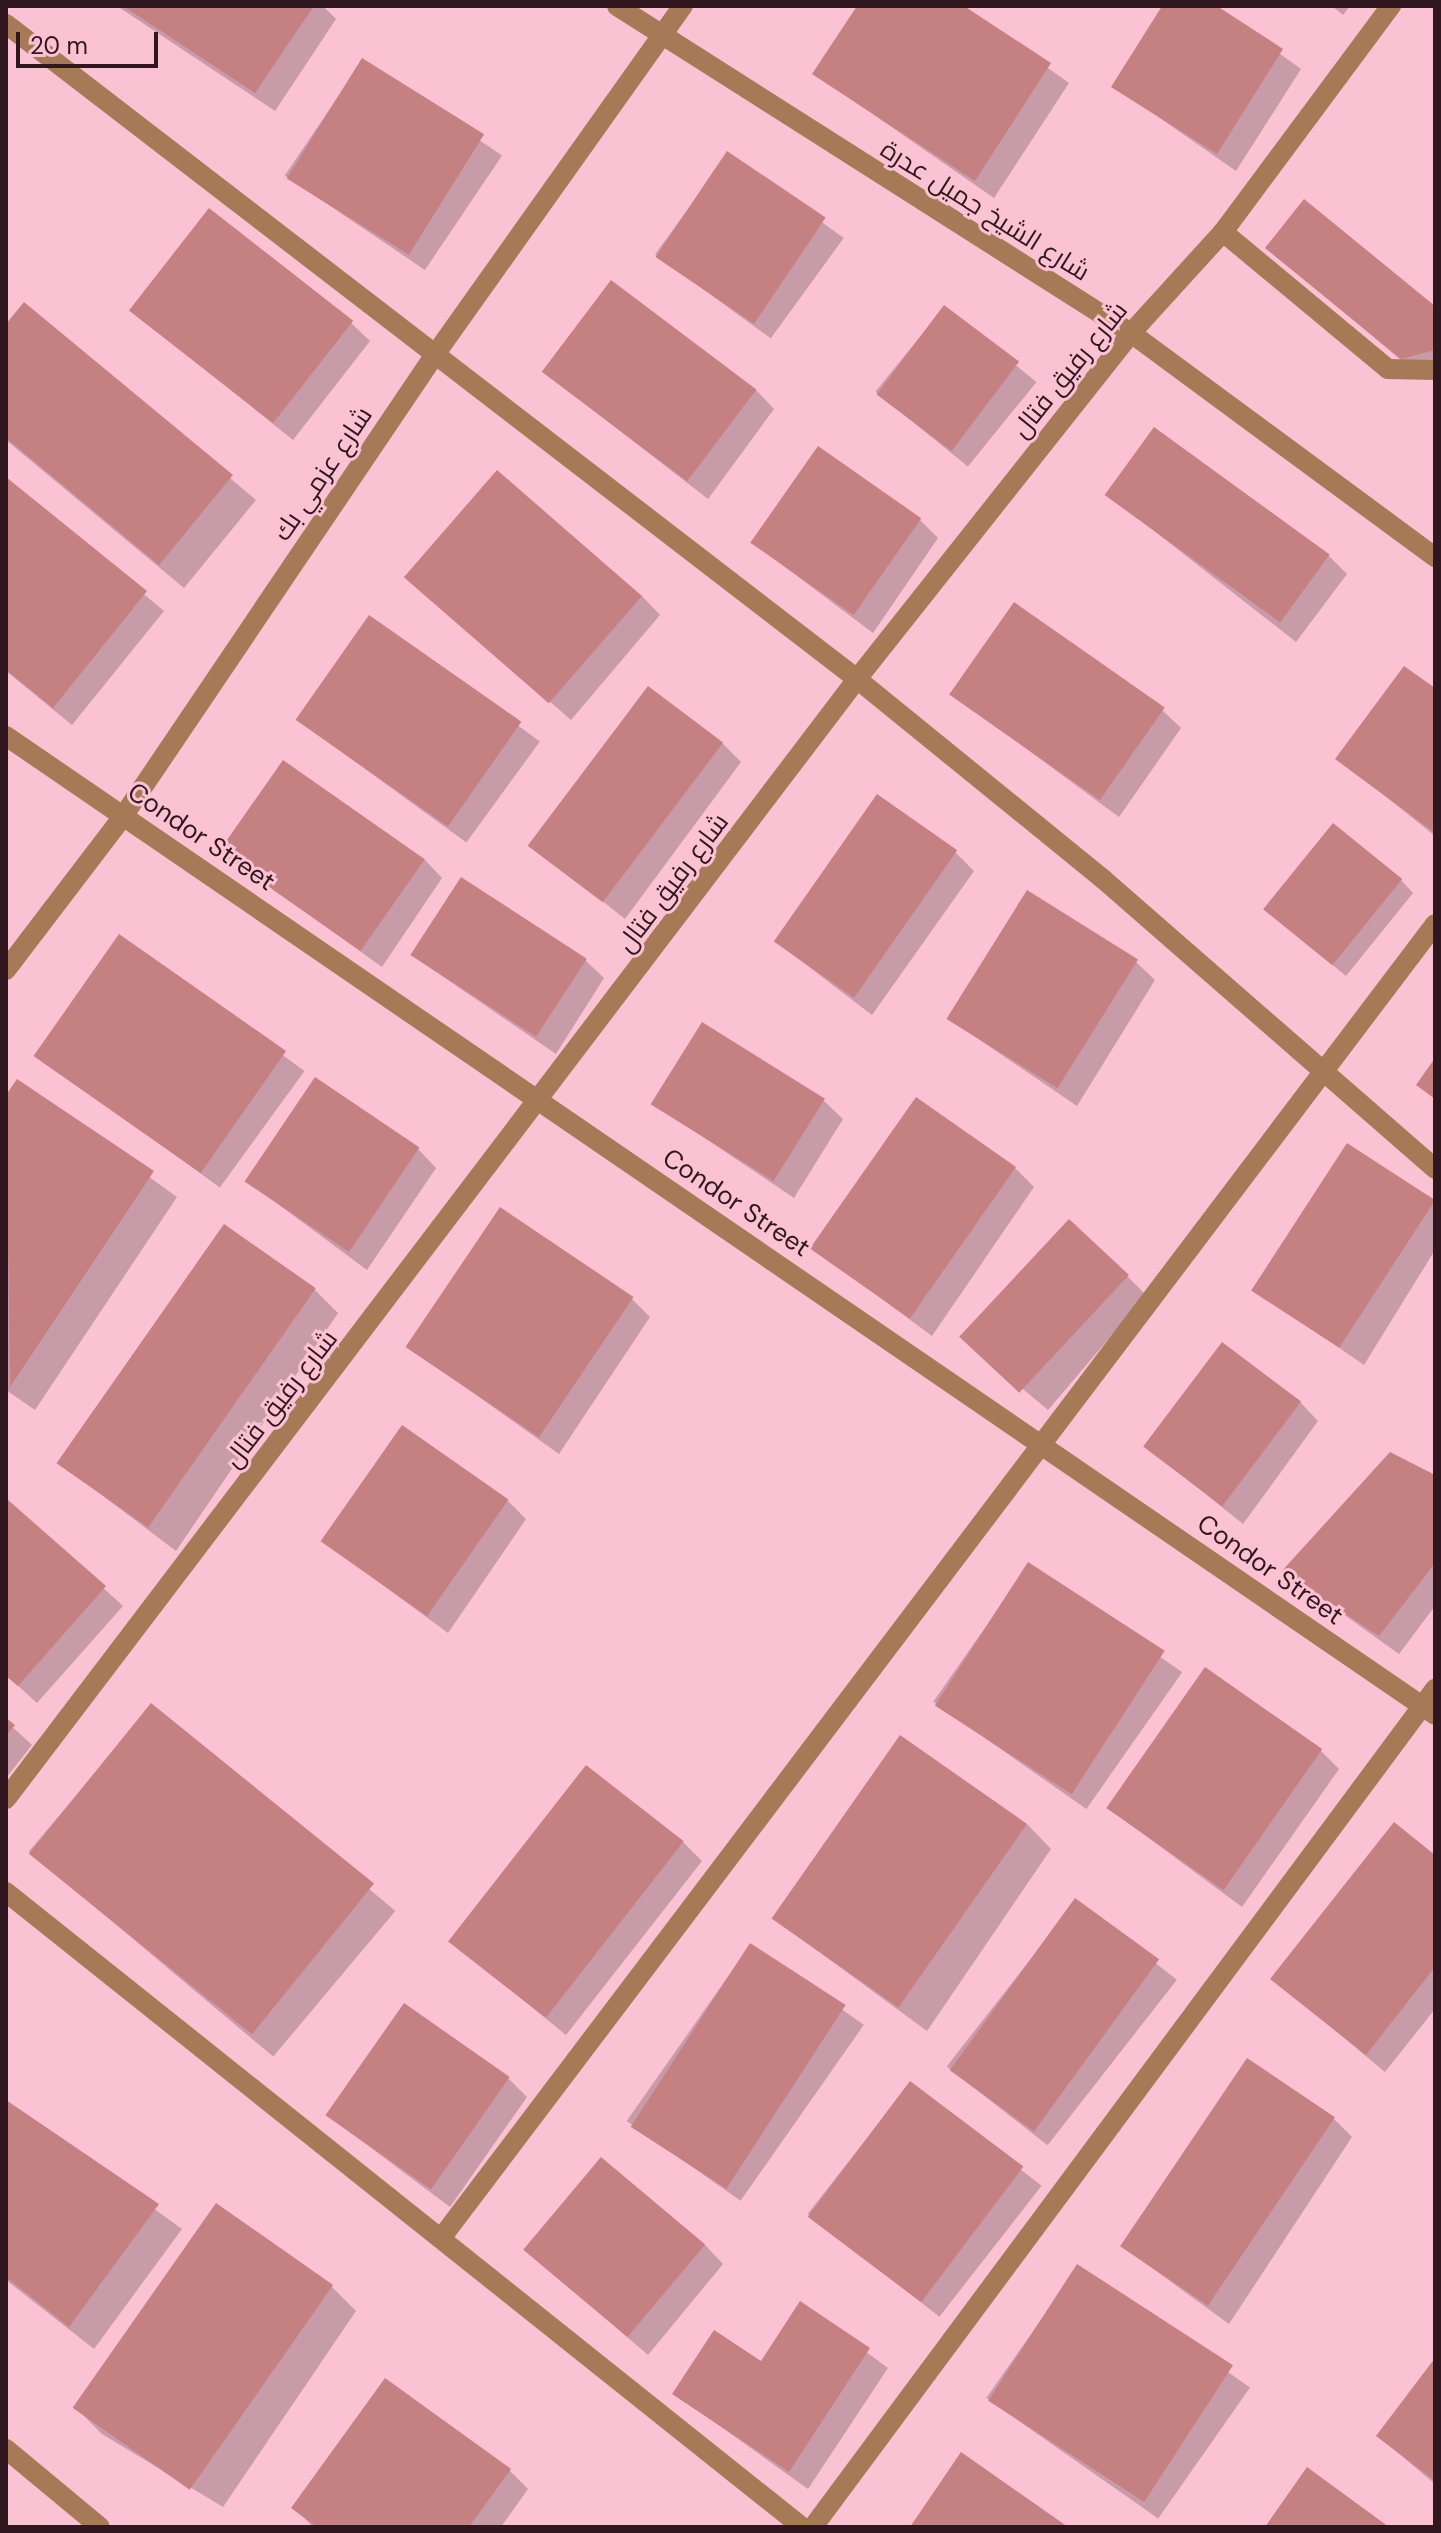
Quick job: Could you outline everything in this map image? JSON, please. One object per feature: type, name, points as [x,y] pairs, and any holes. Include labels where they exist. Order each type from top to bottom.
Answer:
[{"type":"street","points":[[6,12],[10,6]]},
{"type":"street","name":"شارع الشيخ جميل عدرة","points":[[617,6],[658,37],[1131,333],[1435,557]]},
{"type":"street","name":"شارع عزمي بك","points":[[6,970],[124,815],[434,356],[658,37],[683,6]]},
{"type":"street","name":"شارع رفيق فتال","points":[[6,1799],[542,1102],[857,679],[1131,333],[1223,232],[1391,6]]},
{"type":"street","points":[[6,24],[857,679],[1103,879],[1323,1077],[1435,1169]]},
{"type":"street","points":[[1223,232],[1388,369],[1435,370]]},
{"type":"street","name":"Condor Street","points":[[6,736],[1429,1711]]},
{"type":"street","points":[[442,2237],[1323,1077],[1435,924]]},
{"type":"street","points":[[813,2527],[1429,1711],[1435,1689]]},
{"type":"street","points":[[6,1892],[802,2527]]},
{"type":"street","points":[[6,2449],[100,2527]]},
{"type":"building","points":[[123,6],[314,6],[255,93]]},
{"type":"building","points":[[857,6],[964,6],[1051,63],[975,181],[812,74]]},
{"type":"building","points":[[1162,6],[1217,6],[1283,49],[1217,154],[1111,87]]},
{"type":"building","points":[[362,58],[484,134],[409,255],[287,178]]},
{"type":"building","points":[[727,151],[826,218],[754,324],[655,257]]},
{"type":"building","points":[[1304,199],[1435,306],[1435,350],[1401,359],[1265,248]]},
{"type":"building","points":[[209,208],[353,321],[273,423],[129,310]]},
{"type":"building","points":[[611,280],[756,390],[687,481],[542,372]]},
{"type":"building","points":[[24,302],[233,475],[159,565],[6,438],[6,324]]},
{"type":"building","points":[[944,305],[1019,362],[952,451],[877,394]]},
{"type":"building","points":[[1154,427],[1330,555],[1280,623],[1105,495]]},
{"type":"building","points":[[818,446],[921,518],[854,615],[750,543]]},
{"type":"building","points":[[497,470],[642,596],[549,703],[404,577]]},
{"type":"building","points":[[6,477],[147,591],[53,708],[6,670]]},
{"type":"building","points":[[1014,602],[1165,708],[1100,800],[949,695]]},
{"type":"building","points":[[369,615],[521,722],[448,827],[296,720]]},
{"type":"building","points":[[1404,666],[1435,688],[1435,833],[1335,759]]},
{"type":"building","points":[[648,686],[723,743],[603,902],[528,846]]},
{"type":"building","points":[[283,760],[425,859],[360,951],[219,852]]},
{"type":"building","points":[[877,794],[957,850],[854,998],[774,941]]},
{"type":"building","points":[[1333,823],[1402,879],[1332,965],[1263,909]]},
{"type":"building","points":[[461,877],[587,959],[536,1037],[410,955]]},
{"type":"building","points":[[1027,890],[1138,959],[1058,1088],[946,1019]]},
{"type":"building","points":[[119,934],[286,1051],[201,1173],[34,1056]]},
{"type":"building","points":[[702,1022],[825,1099],[774,1181],[651,1104]]},
{"type":"building","points":[[1435,1058],[1435,1099],[1416,1085]]},
{"type":"building","points":[[315,1077],[419,1147],[349,1252],[245,1181]]},
{"type":"building","points":[[17,1079],[154,1171],[10,1387],[6,1095]]},
{"type":"building","points":[[916,1097],[1016,1167],[910,1319],[810,1249]]},
{"type":"building","points":[[1347,1143],[1435,1200],[1339,1348],[1251,1291]]},
{"type":"building","points":[[500,1207],[633,1297],[539,1437],[405,1347]]},
{"type":"building","points":[[1069,1219],[1129,1275],[1019,1393],[959,1337]]},
{"type":"building","points":[[224,1224],[316,1288],[148,1527],[57,1463]]},
{"type":"building","points":[[1222,1342],[1301,1402],[1222,1506],[1143,1447]]},
{"type":"building","points":[[402,1425],[508,1500],[427,1616],[321,1541]]},
{"type":"building","points":[[1390,1452],[1435,1475],[1435,1563],[1379,1636],[1281,1572]]},
{"type":"building","points":[[8,1500],[106,1586],[18,1686],[6,1676]]},
{"type":"building","points":[[1028,1562],[1165,1651],[1072,1794],[935,1705]]},
{"type":"building","points":[[1205,1667],[1322,1749],[1223,1890],[1106,1808]]},
{"type":"building","points":[[151,1703],[374,1884],[252,2034],[29,1854]]},
{"type":"building","points":[[6,1718],[15,1725],[6,1736]]},
{"type":"building","points":[[900,1735],[1027,1824],[898,2007],[772,1918]]},
{"type":"building","points":[[586,1765],[684,1841],[546,2018],[448,1942]]},
{"type":"building","points":[[1394,1822],[1435,1855],[1435,1967],[1366,2055],[1270,1979]]},
{"type":"building","points":[[1075,1898],[1159,1959],[1034,2131],[950,2070]]},
{"type":"building","points":[[750,1943],[846,2005],[726,2189],[631,2127]]},
{"type":"building","points":[[404,2003],[510,2077],[431,2189],[325,2115]]},
{"type":"building","points":[[1247,2058],[1335,2117],[1208,2305],[1120,2246]]},
{"type":"building","points":[[910,2081],[1023,2166],[921,2302],[808,2217]]},
{"type":"building","points":[[6,2100],[159,2204],[69,2327],[6,2277]]},
{"type":"building","points":[[601,2157],[705,2244],[627,2337],[523,2250]]},
{"type":"building","points":[[216,2203],[333,2285],[190,2490],[73,2408]]},
{"type":"building","points":[[1077,2264],[1233,2365],[1144,2502],[988,2401]]},
{"type":"building","points":[[800,2301],[870,2348],[789,2472],[672,2394],[714,2330],[761,2361]]},
{"type":"building","points":[[1435,2358],[1435,2481],[1376,2436]]},
{"type":"building","points":[[385,2378],[511,2469],[469,2527],[317,2527],[291,2508]]},
{"type":"building","points":[[961,2452],[1068,2527],[910,2527]]},
{"type":"building","points":[[1307,2467],[1389,2527],[1265,2527]]}]
